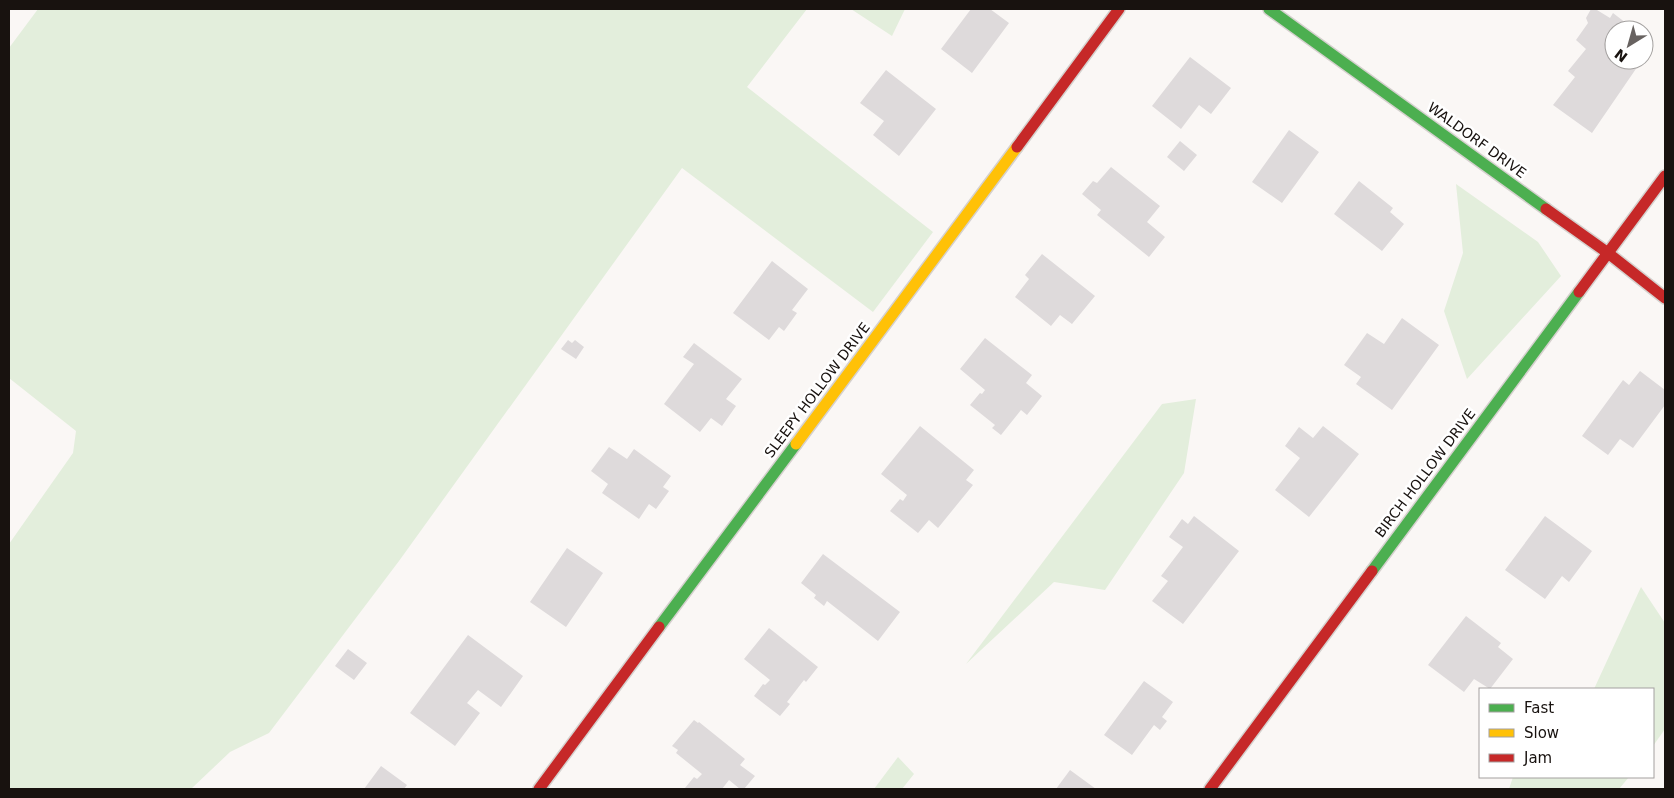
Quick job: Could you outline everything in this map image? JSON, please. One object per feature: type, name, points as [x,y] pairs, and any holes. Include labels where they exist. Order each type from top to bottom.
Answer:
[{"type":"street","name":"SLEEPY HOLLOW DRIVE","points":[[539,789],[1119,9]]},
{"type":"street","name":"WALDORF DRIVE","points":[[1269,9],[1608,253],[1665,298]]},
{"type":"street","name":"BIRCH HOLLOW DRIVE","points":[[1210,789],[1665,176]]},
{"type":"green space","points":[[38,9],[807,9],[747,87],[933,232],[873,312],[682,168],[399,561],[269,733],[230,752],[191,789],[9,789],[9,544],[73,453],[76,431],[9,378],[9,48]]},
{"type":"green space","points":[[851,9],[905,9],[892,36]]},
{"type":"green space","points":[[1456,184],[1538,242],[1561,276],[1467,379],[1444,311],[1463,253]]},
{"type":"green space","points":[[1196,399],[1184,473],[1105,590],[1054,582],[966,664],[1162,404]]},
{"type":"green space","points":[[1641,587],[1665,623],[1665,729],[1654,745],[1654,688],[1594,688]]},
{"type":"green space","points":[[898,757],[914,774],[902,789],[874,789]]},
{"type":"green space","points":[[1513,778],[1628,778],[1619,789],[1509,789]]},
{"type":"building","points":[[971,9],[990,9],[1009,23],[972,73],[941,49]]},
{"type":"building","points":[[1591,9],[1597,10],[1610,18],[1613,13],[1622,20],[1604,20],[1604,70],[1635,70],[1592,133],[1553,105],[1575,77],[1568,71],[1586,49],[1576,40],[1588,23],[1586,18]]},
{"type":"building","points":[[1190,57],[1231,88],[1211,114],[1199,105],[1181,129],[1152,106]]},
{"type":"building","points":[[886,70],[936,109],[899,156],[873,135],[884,121],[860,103]]},
{"type":"building","points":[[1289,130],[1319,152],[1282,203],[1252,182]]},
{"type":"building","points":[[1180,141],[1197,155],[1184,171],[1167,157]]},
{"type":"building","points":[[1111,167],[1160,206],[1147,222],[1165,237],[1149,257],[1097,215],[1101,210],[1082,194],[1093,181],[1097,183]]},
{"type":"building","points":[[1359,181],[1393,208],[1390,212],[1404,224],[1382,251],[1334,214]]},
{"type":"building","points":[[1042,254],[1095,296],[1072,324],[1060,315],[1051,326],[1015,297],[1029,279],[1025,275]]},
{"type":"building","points":[[772,261],[808,289],[792,310],[797,313],[784,331],[779,327],[769,340],[733,313]]},
{"type":"building","points":[[1402,318],[1439,345],[1392,410],[1356,384],[1361,377],[1344,365],[1367,333],[1384,344]]},
{"type":"building","points":[[985,338],[1032,375],[1026,383],[1042,396],[1027,415],[1021,410],[1001,435],[992,428],[995,425],[970,405],[985,390],[960,369]]},
{"type":"building","points":[[568,340],[572,343],[575,340],[584,347],[576,359],[561,349]]},
{"type":"building","points":[[694,343],[742,379],[726,399],[736,406],[722,426],[711,418],[700,432],[664,404],[694,364],[683,357]]},
{"type":"building","points":[[1640,371],[1665,390],[1665,405],[1633,448],[1620,439],[1608,455],[1582,436],[1623,380],[1629,385]]},
{"type":"building","points":[[920,426],[974,470],[966,480],[973,485],[938,528],[929,520],[918,533],[890,511],[900,499],[903,501],[907,495],[881,474]]},
{"type":"building","points":[[1323,426],[1359,454],[1309,517],[1275,490],[1300,458],[1285,446],[1299,427],[1313,438]]},
{"type":"building","points":[[609,447],[627,459],[634,449],[671,476],[663,487],[669,491],[656,509],[649,504],[639,519],[602,493],[608,484],[591,471]]},
{"type":"building","points":[[1194,516],[1239,551],[1183,624],[1152,601],[1168,581],[1161,576],[1183,547],[1169,537],[1182,519],[1188,524]]},
{"type":"building","points":[[1545,516],[1592,551],[1569,582],[1562,576],[1545,599],[1505,570]]},
{"type":"building","points":[[567,548],[603,573],[566,627],[530,602]]},
{"type":"building","points":[[823,554],[900,612],[878,641],[827,601],[824,606],[814,598],[816,595],[801,583]]},
{"type":"building","points":[[1466,616],[1501,643],[1498,647],[1513,659],[1491,688],[1474,679],[1464,692],[1428,665]]},
{"type":"building","points":[[769,628],[818,667],[806,682],[804,680],[787,702],[790,704],[780,716],[754,696],[763,684],[765,685],[770,680],[744,659]]},
{"type":"building","points":[[468,635],[523,676],[501,707],[478,690],[467,703],[480,713],[455,746],[410,713]]},
{"type":"building","points":[[348,649],[367,663],[354,680],[335,666]]},
{"type":"building","points":[[1144,681],[1173,702],[1162,717],[1167,721],[1160,730],[1154,725],[1132,755],[1104,735]]},
{"type":"building","points":[[694,720],[745,759],[740,765],[755,776],[744,789],[740,789],[729,780],[722,789],[685,788],[694,777],[697,779],[702,774],[676,753],[678,750],[672,746]]},
{"type":"building","points":[[381,766],[407,785],[404,789],[364,789]]},
{"type":"building","points":[[1070,770],[1096,789],[1056,789]]},
{"type":"traffic: fast","points":[[1269,9],[1546,209]]},
{"type":"traffic: fast","points":[[1372,571],[1579,292]]},
{"type":"traffic: fast","points":[[659,627],[796,444]]},
{"type":"traffic: slow","points":[[796,444],[1017,147]]},
{"type":"traffic: jam","points":[[1017,147],[1119,9]]},
{"type":"traffic: jam","points":[[1579,292],[1665,176]]},
{"type":"traffic: jam","points":[[1546,209],[1608,253],[1665,298]]},
{"type":"traffic: jam","points":[[1210,789],[1372,571]]},
{"type":"traffic: jam","points":[[539,789],[659,627]]}]
